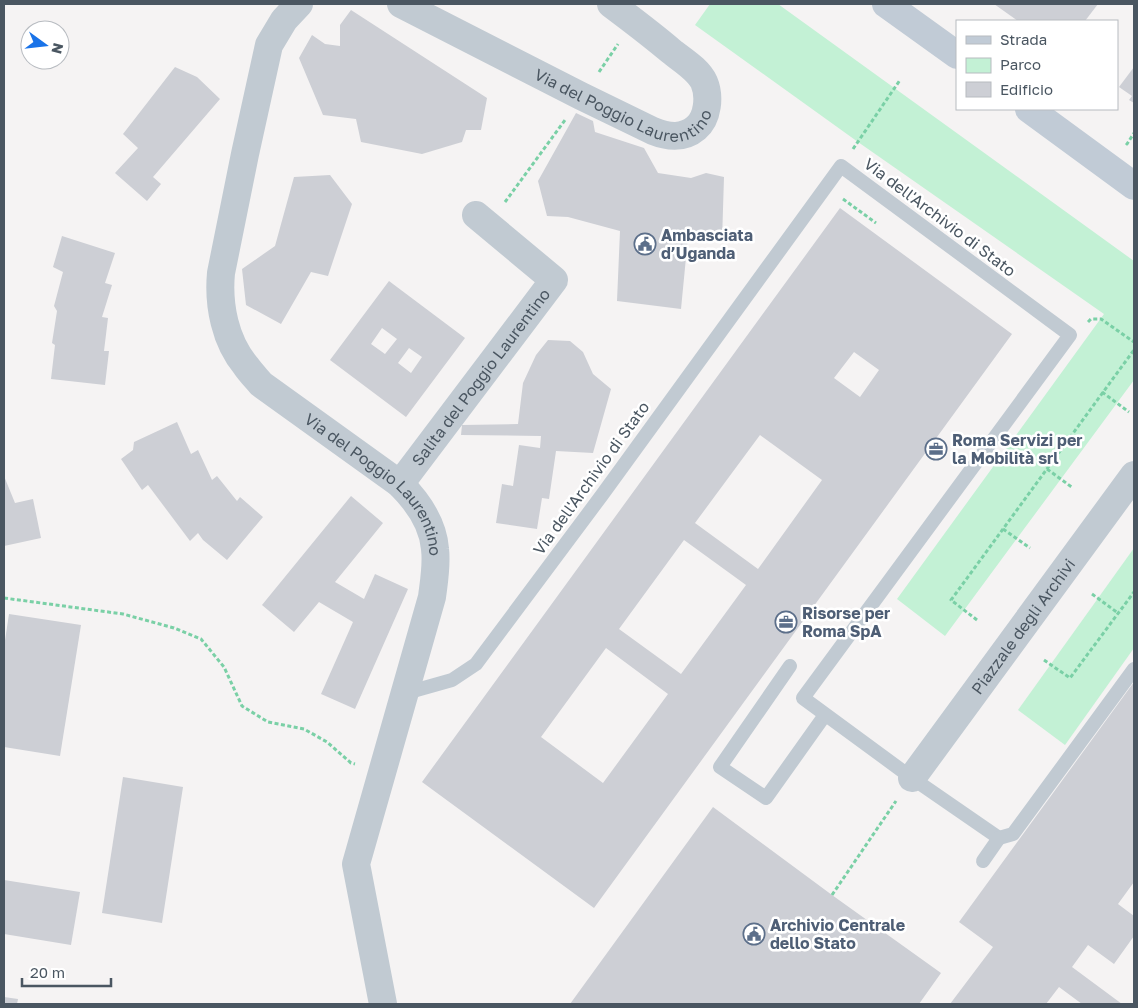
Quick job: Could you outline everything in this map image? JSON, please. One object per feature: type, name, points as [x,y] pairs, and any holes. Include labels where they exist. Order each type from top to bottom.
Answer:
[{"type":"street","name":"Via del Poggio Laurentino","points":[[299,4],[284,20],[269,44],[221,273],[220,296],[229,338],[244,365],[262,384],[400,484],[409,493],[427,520],[433,535],[436,549],[436,565],[432,597],[356,864],[382,1004]]},
{"type":"street","name":"Via del Poggio Laurentino","points":[[401,4],[653,131],[679,136],[697,128],[705,117],[707,94],[704,82],[698,74],[635,21],[610,4]]},
{"type":"street","points":[[886,4],[956,54]]},
{"type":"street","points":[[1030,110],[1134,186]]},
{"type":"street","name":"Salita del Poggio Laurentino","points":[[400,484],[554,280],[476,216]]},
{"type":"street","name":"Piazzale degli Archivi","points":[[905,788],[1134,475]]},
{"type":"lane","name":"Via dell'Archivio di Stato","points":[[406,693],[452,680],[476,664],[842,166],[1070,336],[803,698],[825,715]]},
{"type":"lane","points":[[790,666],[720,767],[766,798],[825,715],[905,788],[998,838]]},
{"type":"lane","points":[[983,861],[998,838],[1013,834],[1134,669]]},
{"type":"path","points":[[594,78],[620,42]]},
{"type":"path","points":[[858,142],[900,80]]},
{"type":"path","points":[[521,181],[569,114]]},
{"type":"path","points":[[1127,144],[1134,134]]},
{"type":"path","points":[[838,196],[878,224]]},
{"type":"path","points":[[1101,319],[1134,342]]},
{"type":"path","points":[[977,620],[951,600],[1134,350]]},
{"type":"path","points":[[1102,392],[1128,412]]},
{"type":"path","points":[[1047,469],[1073,488]]},
{"type":"path","points":[[1003,529],[1030,548]]},
{"type":"path","points":[[1044,660],[1070,678],[1134,592]]},
{"type":"path","points":[[1092,594],[1118,613]]},
{"type":"path","points":[[4,598],[124,614],[174,628],[201,640],[224,667],[242,706],[268,722],[304,729],[327,742],[351,763],[383,771]]},
{"type":"path","points":[[832,895],[905,788]]},
{"type":"green space","points":[[710,4],[778,4],[1134,261],[1134,380],[945,636],[897,599],[1104,314],[695,25]]},
{"type":"green space","points":[[1134,548],[1134,648],[1065,745],[1018,710]]},
{"type":"building","points":[[994,4],[1098,4],[1086,20],[1017,20]]},
{"type":"building","points":[[351,10],[487,98],[481,130],[466,130],[462,142],[422,154],[361,142],[356,119],[323,115],[299,58],[312,35],[325,44],[340,46],[340,25]]},
{"type":"building","points":[[175,67],[197,77],[220,99],[153,177],[161,184],[147,201],[115,173],[138,148],[123,134]]},
{"type":"building","points":[[1134,67],[1134,103],[1129,100],[1132,96],[1119,87]]},
{"type":"building","points":[[576,113],[593,121],[595,132],[644,148],[658,173],[691,178],[706,173],[724,177],[722,241],[688,237],[681,309],[617,301],[620,231],[568,217],[547,216],[538,181]]},
{"type":"building","points":[[330,175],[352,204],[328,276],[311,272],[281,324],[246,305],[242,269],[275,246],[294,177]]},
{"type":"building","points":[[840,208],[1012,334],[594,908],[422,782]],"holes":[[[854,352],[879,370],[860,397],[834,378]],[[760,435],[822,480],[758,569],[695,523]],[[684,540],[746,585],[681,674],[619,629]],[[606,648],[668,694],[603,783],[541,737]]]},
{"type":"building","points":[[62,236],[115,253],[105,283],[112,285],[102,317],[108,318],[104,351],[109,351],[105,385],[51,379],[55,345],[52,343],[57,311],[54,306],[63,272],[53,267]]},
{"type":"building","points":[[389,281],[465,338],[406,417],[330,360]],"holes":[[[382,328],[397,339],[385,354],[371,344]],[[409,348],[422,357],[411,373],[398,363]]]},
{"type":"building","points":[[548,340],[570,341],[583,352],[593,374],[611,389],[593,453],[556,451],[549,499],[542,498],[537,529],[496,523],[502,484],[513,486],[519,445],[540,448],[541,436],[461,435],[462,425],[518,424],[523,383],[536,355]]},
{"type":"building","points":[[177,422],[191,454],[198,450],[212,480],[217,476],[237,501],[240,497],[263,517],[227,560],[203,540],[198,533],[190,541],[148,485],[142,490],[121,459],[133,450],[134,442]]},
{"type":"building","points":[[4,476],[15,503],[33,499],[41,538],[4,546]]},
{"type":"building","points":[[351,496],[383,523],[335,582],[364,599],[375,574],[408,589],[355,709],[321,694],[353,622],[319,602],[294,632],[262,605]]},
{"type":"building","points":[[9,614],[81,625],[60,756],[4,747],[4,647]]},
{"type":"building","points":[[1134,682],[1134,882],[1118,904],[1134,916],[1134,936],[1114,964],[1088,945],[1072,967],[1122,1004],[1082,1004],[1059,987],[1046,1004],[950,1004],[993,947],[959,922]]},
{"type":"building","points":[[123,777],[183,787],[162,923],[102,913]]},
{"type":"building","name":"Archivio Centrale dello Stato","points":[[713,807],[941,973],[919,1004],[570,1004]]},
{"type":"building","points":[[4,880],[80,892],[71,945],[4,934]]},
{"type":"building","points":[[4,997],[18,999],[17,1004],[4,1004]]},
{"type":"place","name":"Ambasciata d’Uganda","points":[[645,244]]},
{"type":"place","name":"Roma Servizi per la Mobilità srl","points":[[936,449]]},
{"type":"place","name":"Risorse per Roma SpA","points":[[786,622]]},
{"type":"place","name":"Archivio Centrale dello Stato","points":[[754,934]]}]
